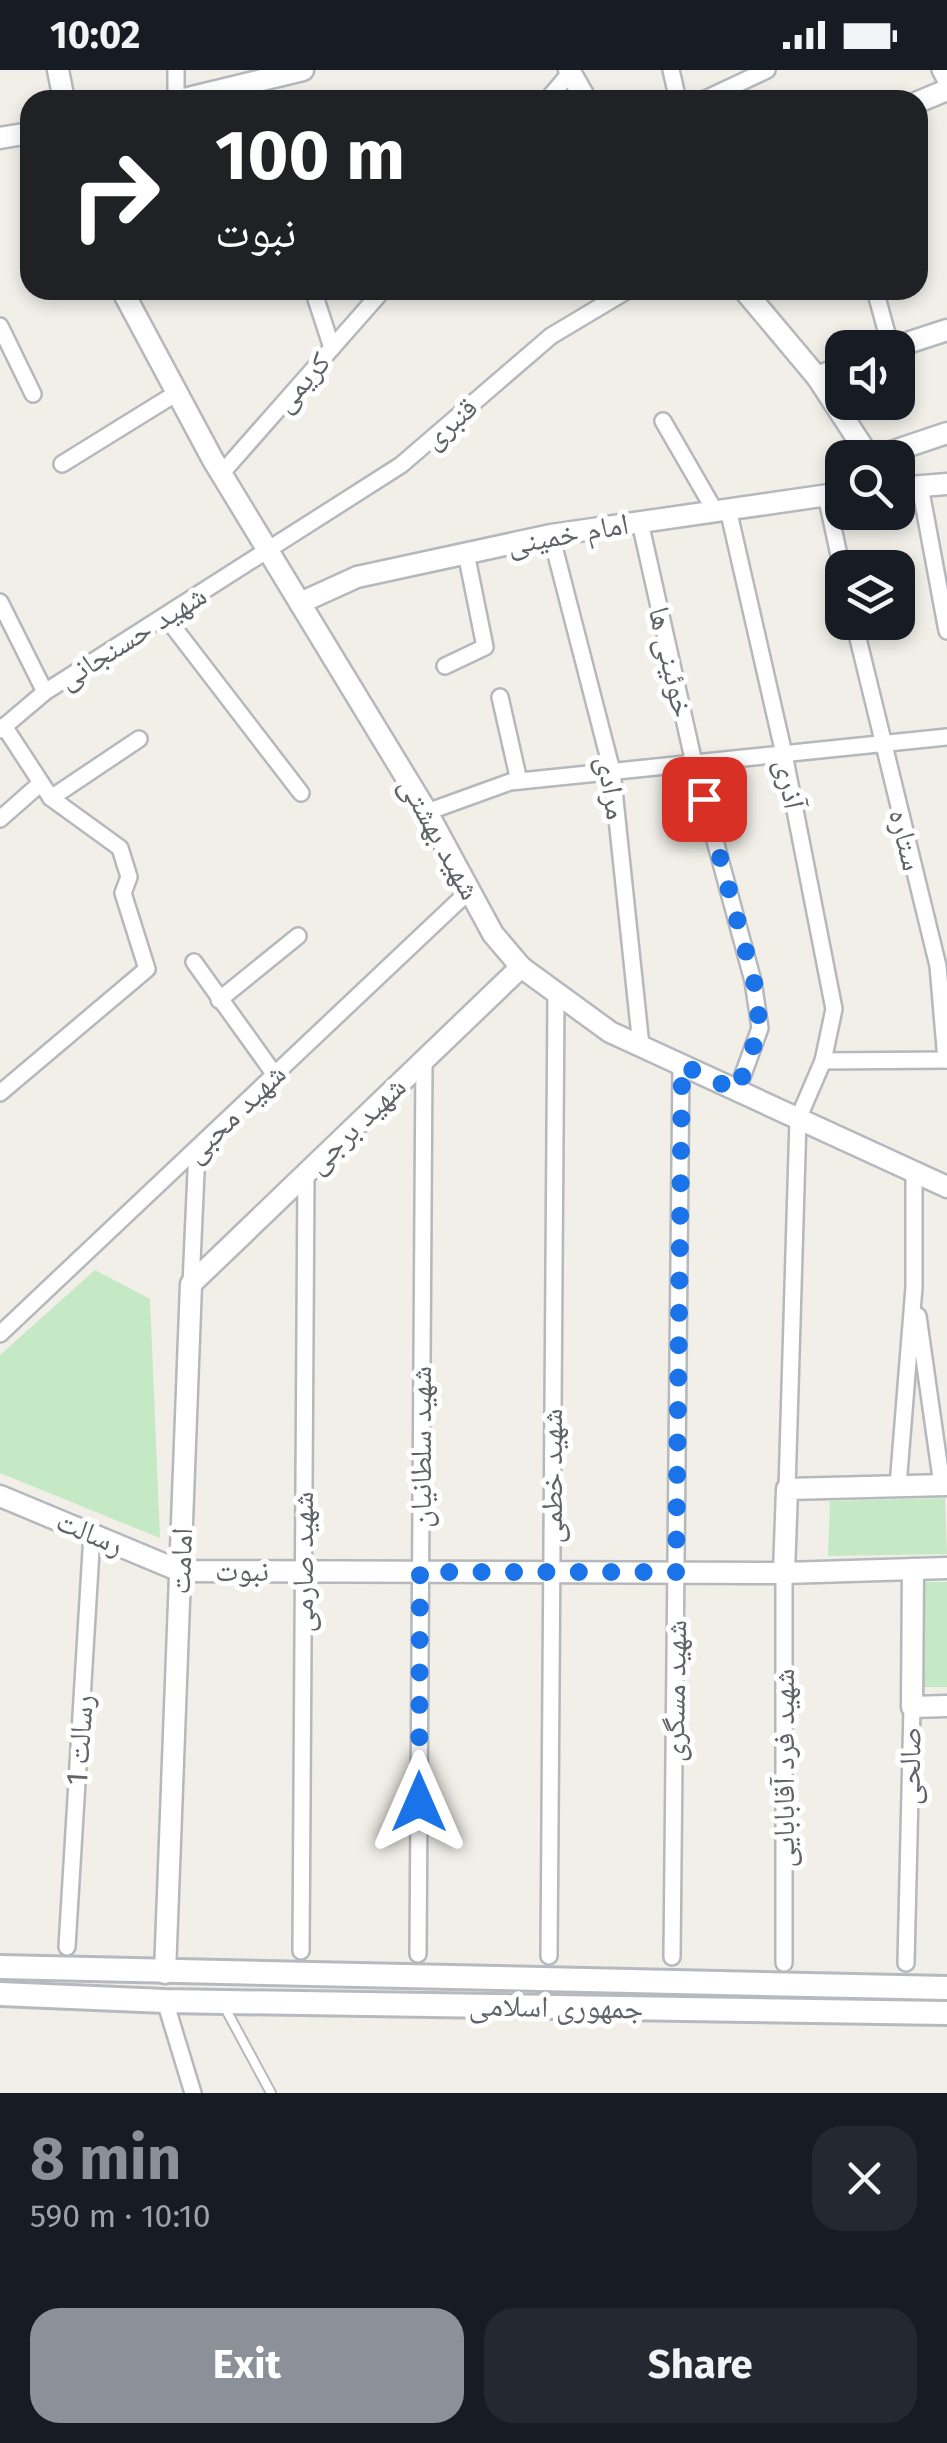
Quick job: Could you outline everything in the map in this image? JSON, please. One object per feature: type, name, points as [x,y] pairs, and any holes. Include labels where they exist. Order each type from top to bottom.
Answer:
[{"type":"main road","name":"جمهوری اسلامی","points":[[0,1967],[947,1988]]},
{"type":"main road","points":[[164,2001],[165,1972]]},
{"type":"main road","name":"جمهوری اسلامی","points":[[0,1994],[164,2001],[947,2014]]},
{"type":"street","points":[[212,90],[263,75],[303,70]]},
{"type":"street","points":[[725,90],[767,70]]},
{"type":"street","points":[[940,70],[947,86]]},
{"type":"street","name":"شهید بهشتی","points":[[127,300],[221,474],[428,812],[493,934],[521,967],[556,996],[641,1046],[947,1187]]},
{"type":"street","points":[[317,300],[332,348]]},
{"type":"street","name":"کریمی","points":[[221,474],[373,300]]},
{"type":"street","name":"قنبری","points":[[268,551],[401,465],[551,336],[611,300]]},
{"type":"street","points":[[752,300],[817,377],[860,440]]},
{"type":"street","points":[[878,300],[887,330]]},
{"type":"street","points":[[0,326],[33,394]]},
{"type":"street","points":[[915,340],[947,330]]},
{"type":"street","points":[[817,377],[825,374]]},
{"type":"street","points":[[62,464],[175,394]]},
{"type":"street","name":"آذری","points":[[663,421],[722,510],[784,754],[834,1009],[823,1061],[798,1119]]},
{"type":"street","points":[[915,444],[947,433]]},
{"type":"street","points":[[915,486],[947,484]]},
{"type":"street","points":[[920,486],[947,631]]},
{"type":"street","name":"امام خمینی","points":[[300,603],[357,577],[551,535],[825,495]]},
{"type":"street","name":"خوئینی ها","points":[[640,522],[694,763],[754,981],[760,1028],[737,1091]]},
{"type":"street","name":"مرادی","points":[[551,535],[612,771],[641,1046]]},
{"type":"street","name":"شهید حسنجانی","points":[[2,728],[45,692],[268,551]]},
{"type":"street","points":[[445,666],[485,647],[466,553]]},
{"type":"street","points":[[0,602],[45,692]]},
{"type":"street","points":[[165,616],[301,794]]},
{"type":"street","name":"ستاره","points":[[858,640],[882,744],[943,966],[947,1060]]},
{"type":"street","points":[[500,697],[519,781]]},
{"type":"street","points":[[0,1093],[147,969],[124,892],[129,878],[120,848],[51,798],[2,728]]},
{"type":"street","points":[[428,812],[519,781],[947,737]]},
{"type":"street","points":[[51,798],[139,739]]},
{"type":"street","points":[[0,818],[41,783]]},
{"type":"street","name":"شهید محبی","points":[[0,1334],[469,891]]},
{"type":"street","points":[[218,1000],[298,936]]},
{"type":"street","points":[[194,962],[274,1076]]},
{"type":"street","name":"شهید برجی","points":[[191,1284],[521,967]]},
{"type":"street","name":"شهید خطمی","points":[[549,1956],[556,996]]},
{"type":"street","name":"شهید سلطانیان","points":[[418,1954],[424,1060]]},
{"type":"street","points":[[823,1061],[947,1060]]},
{"type":"street","name":"شهید مسگری","points":[[672,1957],[682,1065]]},
{"type":"street","points":[[784,1573],[798,1119]]},
{"type":"street","name":"امامت","points":[[165,1972],[196,1150]]},
{"type":"street","points":[[898,1486],[914,1288],[914,1172]]},
{"type":"street","name":"شهید صارمی","points":[[301,1951],[306,1174]]},
{"type":"street","points":[[787,1489],[944,1486],[914,1288]]},
{"type":"street","name":"رسالت","points":[[0,1496],[180,1571]]},
{"type":"street","name":"رسالت 1","points":[[67,1947],[92,1534]]},
{"type":"street","name":"صالحی","points":[[906,1963],[913,1568]]},
{"type":"street","name":"نبوت","points":[[180,1571],[784,1573],[947,1568]]},
{"type":"street","name":"شهید فرد آقابابایی","points":[[784,1573],[784,1963]]},
{"type":"street","points":[[912,1707],[947,1706]]},
{"type":"street","points":[[164,2001],[194,2093]]},
{"type":"lane","points":[[222,2002],[271,2093]]},
{"type":"green space","points":[[95,1270],[150,1299],[160,1538],[0,1473],[0,1355]]},
{"type":"green space","points":[[945,1498],[947,1554],[828,1556],[830,1501]]},
{"type":"green space","points":[[922,1582],[947,1582],[947,1687],[923,1687]]},
{"type":"route","points":[[419,1802],[420,1572],[676,1572],[682,1065],[737,1091],[760,1028],[754,981],[704,799]]}]
